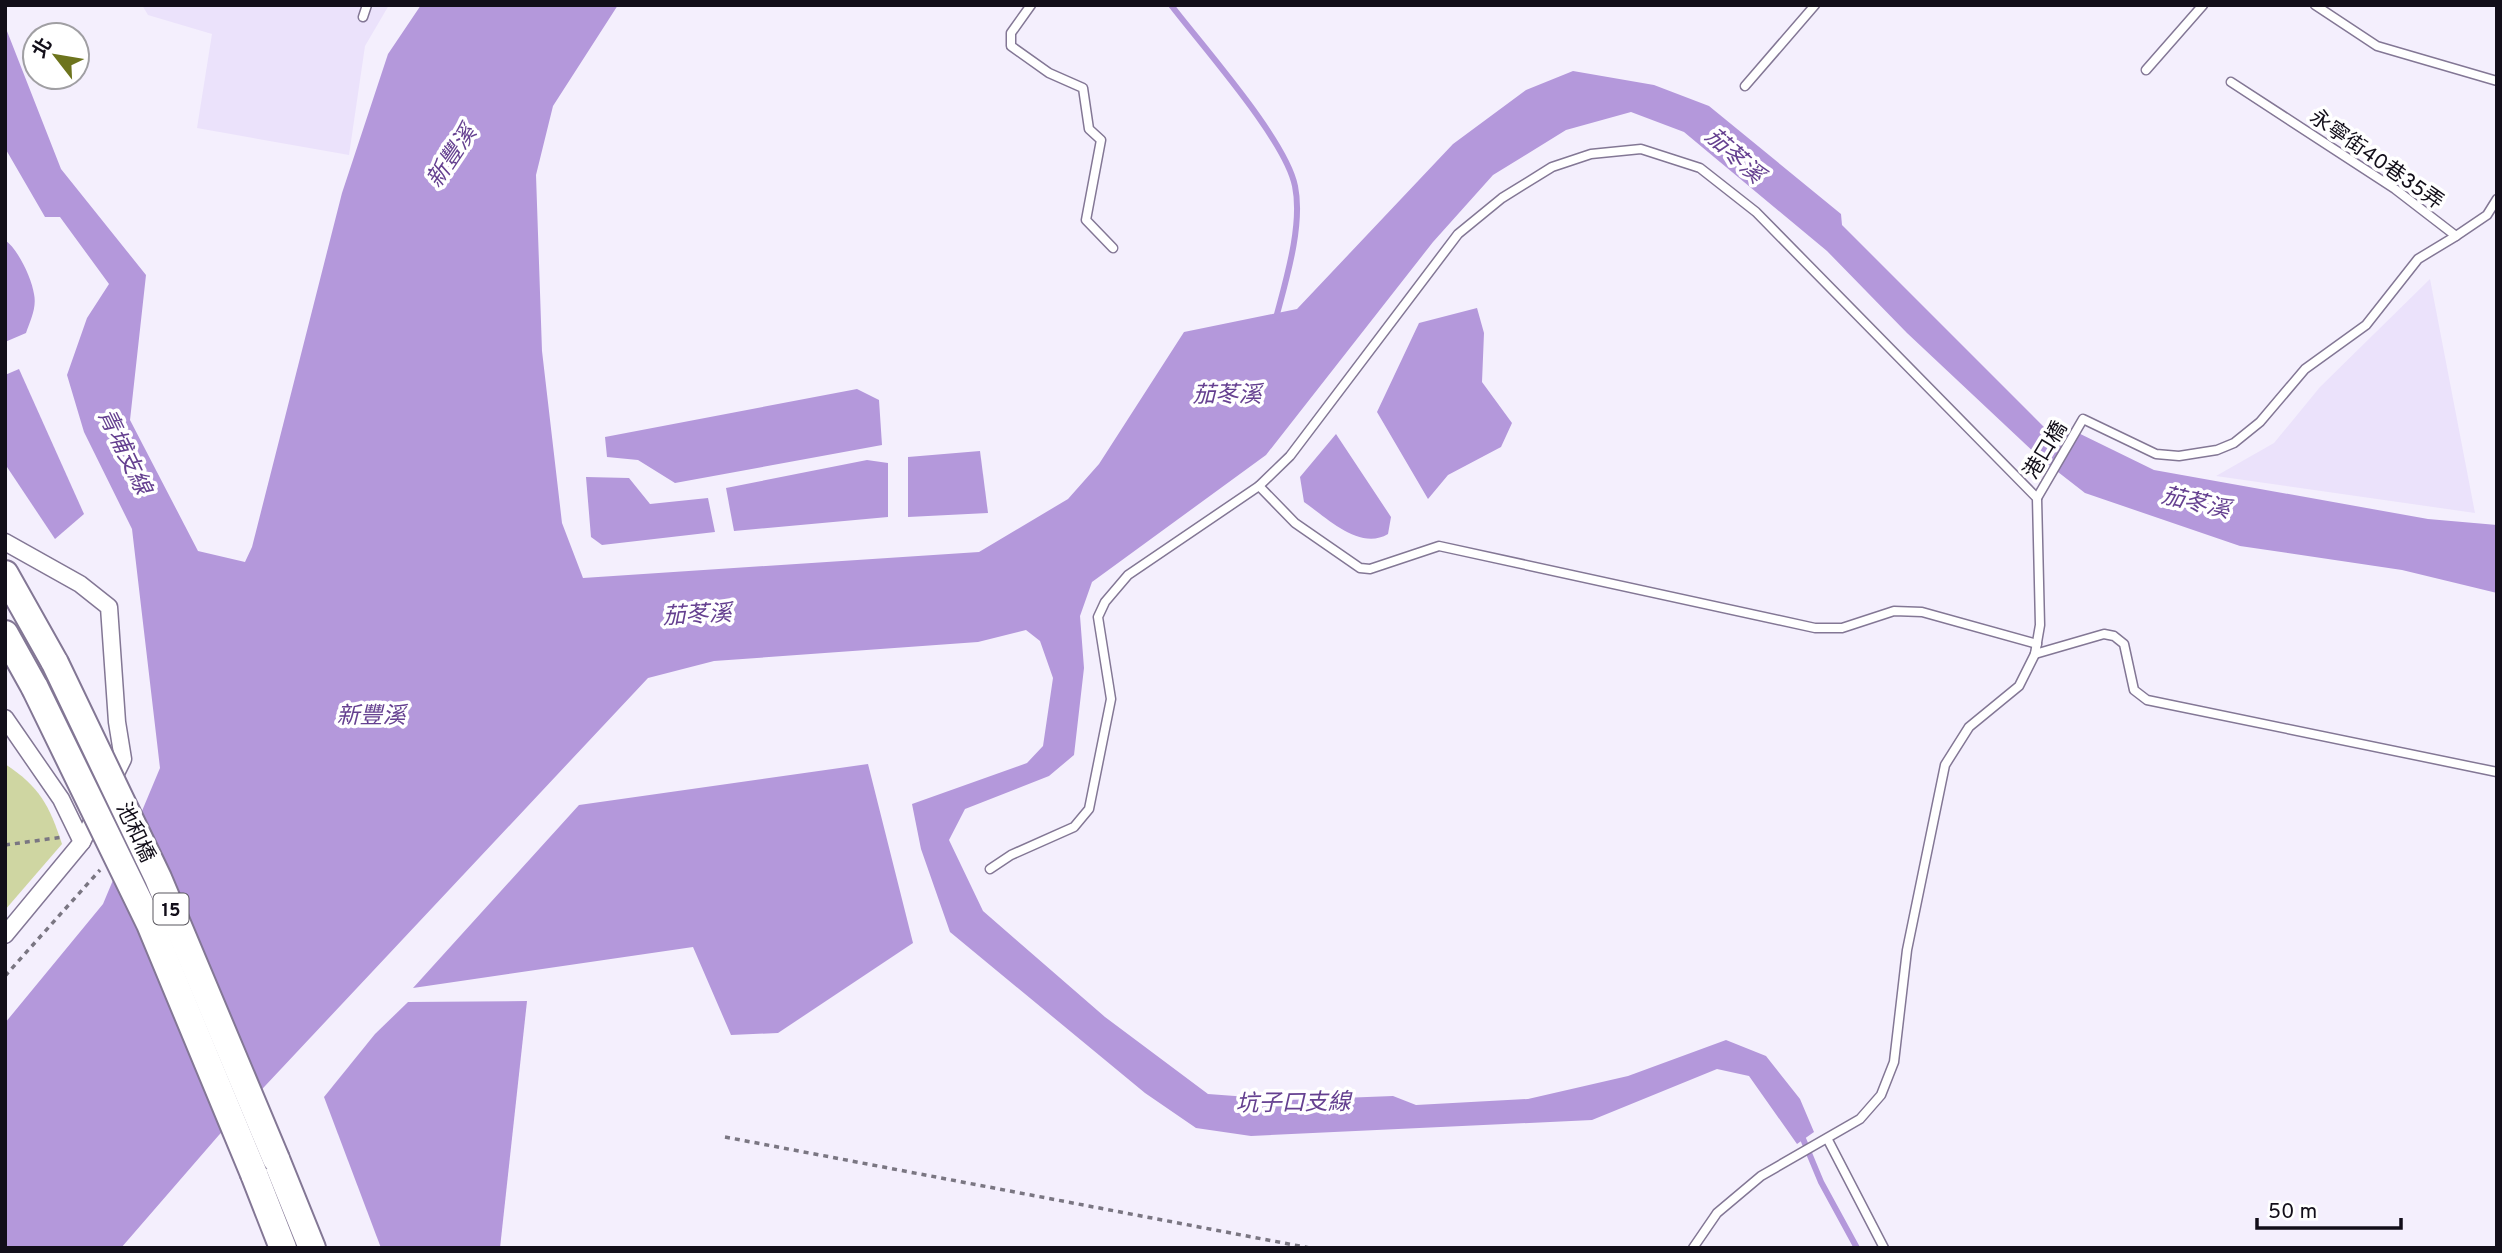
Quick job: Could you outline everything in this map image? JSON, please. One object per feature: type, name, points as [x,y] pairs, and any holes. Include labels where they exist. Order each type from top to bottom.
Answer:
[{"type":"main road","name":"池和橋","points":[[5,574],[55,663],[158,877],[312,1248]]},
{"type":"main road","name":"池和橋","points":[[5,634],[35,688],[150,923],[283,1248]]},
{"type":"street","points":[[5,542],[80,584],[109,607],[117,722],[124,759],[108,790],[5,935]]},
{"type":"street","points":[[5,718],[61,799],[72,841]]},
{"type":"street","points":[[61,799],[108,790]]},
{"type":"lane","points":[[363,16],[367,5]]},
{"type":"lane","points":[[1031,5],[1011,33],[1011,46],[1049,73],[1083,88],[1089,129],[1101,140],[1086,220],[1113,248]]},
{"type":"lane","points":[[1745,86],[1815,5]]},
{"type":"lane","points":[[2146,69],[2203,5]]},
{"type":"lane","points":[[2315,5],[2376,46],[2497,81]]},
{"type":"lane","name":"永寧街40巷35弄","points":[[2231,82],[2395,189],[2456,236],[2487,215],[2497,200]]},
{"type":"lane","points":[[990,869],[1011,855],[1074,827],[1089,809],[1111,699],[1098,617],[1105,602],[1128,575],[1259,486],[1290,456],[1458,234],[1502,198],[1552,167],[1591,154],[1642,149],[1700,168],[1756,212],[2037,498],[2040,625],[2035,654],[2020,687],[1969,727],[1945,765],[1908,950],[1894,1062],[1881,1095],[1867,1111],[1828,1140],[1797,1153],[1761,1175],[1717,1213],[1693,1248]]},
{"type":"lane","name":"港口橋","points":[[2037,498],[2084,419],[2156,454],[2179,456],[2217,450],[2234,443],[2260,422],[2305,369],[2366,325],[2418,259],[2456,236]]},
{"type":"lane","points":[[1259,486],[1295,523],[1360,568],[1370,569],[1439,546],[1815,628],[1842,628],[1894,611],[1922,612],[2037,644]]},
{"type":"lane","points":[[2035,654],[2104,634],[2114,636],[2124,644],[2134,690],[2147,699],[2497,772]]},
{"type":"lane","points":[[1828,1140],[1884,1248]]},
{"type":"path","points":[[5,845],[72,841],[63,825]]},
{"type":"path","points":[[5,976],[100,871]]},
{"type":"path","points":[[725,1137],[1310,1248]]},
{"type":"shaded area","points":[[142,5],[389,5],[365,46],[349,155],[197,128],[212,34],[148,15]]},
{"type":"shaded area","points":[[2430,279],[2475,513],[2216,476],[2274,443],[2320,387]]},
{"type":"green space","points":[[5,764],[27,781],[42,798],[53,818],[62,844],[5,910]]},
{"type":"water","points":[[421,5],[618,5],[553,106],[536,175],[542,351],[562,523],[583,578],[979,552],[1068,499],[1099,464],[1184,332],[1297,309],[1453,144],[1526,90],[1573,71],[1654,85],[1709,106],[1841,214],[1842,225],[2044,427],[2064,426],[2154,470],[2428,519],[2497,525],[2497,593],[2402,570],[2240,546],[2085,493],[2040,458],[1907,333],[1827,251],[1684,132],[1631,112],[1566,130],[1493,175],[1433,242],[1266,455],[1092,582],[1080,616],[1084,668],[1074,755],[1049,776],[965,809],[949,840],[983,911],[1105,1017],[1208,1094],[1290,1100],[1393,1096],[1416,1105],[1528,1099],[1628,1076],[1726,1040],[1766,1056],[1800,1099],[1814,1132],[1797,1144],[1749,1076],[1717,1069],[1592,1120],[1251,1136],[1196,1128],[1145,1093],[950,932],[921,849],[912,804],[1027,763],[1043,746],[1053,678],[1040,641],[1026,630],[978,642],[714,661],[648,678],[219,1135],[121,1248],[5,1248],[5,1023],[103,904],[160,768],[132,529],[84,432],[67,375],[87,318],[109,284],[60,217],[45,217],[5,148],[5,26],[21,67],[21,91],[30,91],[61,169],[146,275],[130,420],[198,551],[245,562],[252,547],[342,193],[388,54]]},
{"type":"water","points":[[5,240],[24,265],[33,288],[35,304],[26,333],[5,342]]},
{"type":"water","points":[[1477,308],[1484,333],[1482,382],[1512,423],[1501,447],[1448,475],[1428,499],[1377,412],[1419,323]]},
{"type":"water","points":[[19,369],[84,514],[55,539],[5,464],[5,375]]},
{"type":"water","points":[[857,389],[879,400],[882,445],[675,483],[638,460],[607,457],[605,437]]},
{"type":"water","points":[[1336,434],[1391,517],[1388,534],[1377,538],[1355,536],[1333,524],[1304,502],[1300,477]]},
{"type":"water","points":[[980,451],[988,513],[908,517],[908,457]]},
{"type":"water","points":[[867,460],[888,463],[888,517],[734,531],[726,488]]},
{"type":"water","points":[[586,477],[629,478],[650,504],[708,498],[715,532],[602,545],[591,537]]},
{"type":"water","points":[[868,764],[913,943],[778,1033],[731,1035],[693,947],[413,988],[579,805]]},
{"type":"water","points":[[527,1001],[500,1248],[381,1248],[324,1097],[375,1034],[408,1002]]},
{"type":"waterway","points":[[1171,5],[1260,120],[1276,144],[1295,186],[1295,235],[1276,318]]},
{"type":"waterway","name":"坑子口支線","points":[[1801,1134],[1821,1182],[1857,1248]]},
{"type":"water label","name":"茄苳溪","points":[[1735,155]]},
{"type":"water label","name":"新豐溪","points":[[451,156]]},
{"type":"water label","name":"茄苳溪","points":[[1227,394]]},
{"type":"water label","name":"青埔支線","points":[[125,451]]},
{"type":"water label","name":"茄苳溪","points":[[2196,502]]},
{"type":"water label","name":"茄苳溪","points":[[697,614]]},
{"type":"water label","name":"新豐溪","points":[[371,715]]}]
